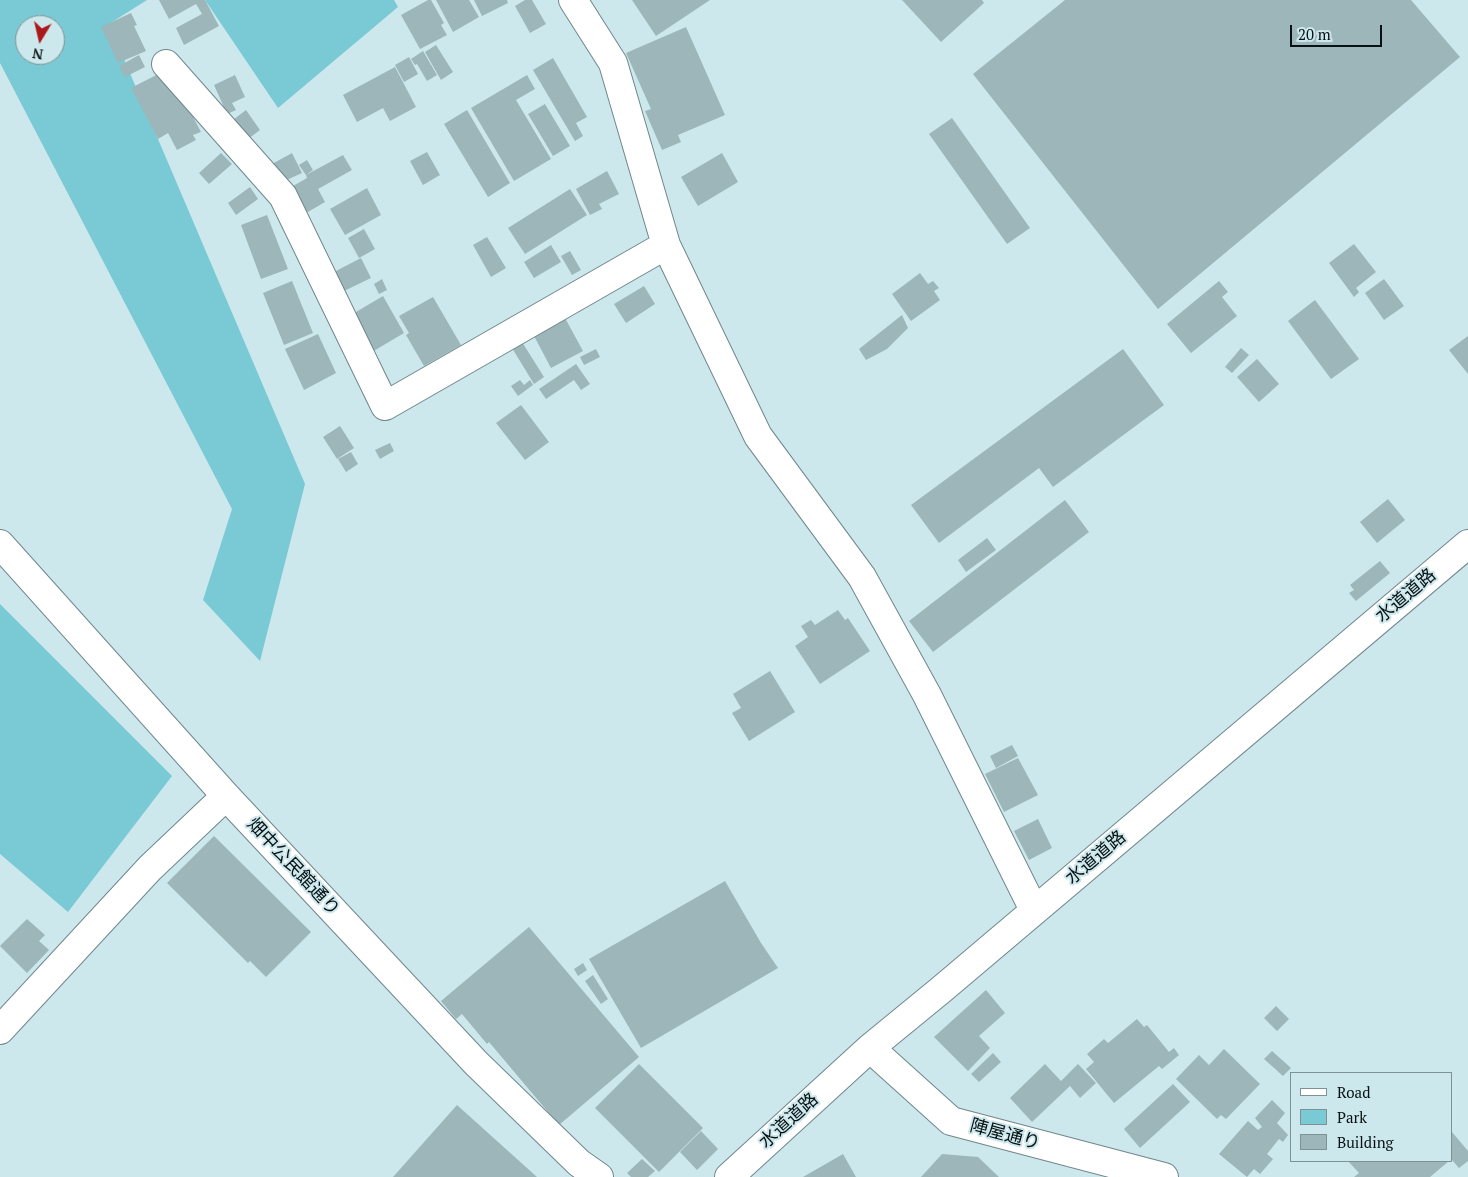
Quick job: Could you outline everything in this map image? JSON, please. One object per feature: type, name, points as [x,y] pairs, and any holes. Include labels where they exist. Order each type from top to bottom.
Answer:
[{"type":"street","points":[[573,0],[613,63],[666,245],[758,436],[862,577],[927,695],[1034,910]]},
{"type":"street","points":[[166,64],[283,196],[386,406],[666,245]]},
{"type":"street","name":"畑中公民館通り","points":[[0,544],[226,796],[476,1063],[582,1172]]},
{"type":"street","name":"水道道路","points":[[729,1177],[870,1048],[1468,544]]},
{"type":"street","points":[[0,1030],[150,868],[226,796]]},
{"type":"street","name":"陣屋通り","points":[[870,1048],[951,1121],[1164,1177]]},
{"type":"green space","points":[[0,0],[147,0],[109,24],[305,484],[260,661],[203,600],[232,509],[0,63]]},
{"type":"green space","points":[[205,0],[394,0],[398,7],[278,108]]},
{"type":"green space","points":[[0,604],[172,776],[68,912],[0,854]]},
{"type":"building","points":[[159,0],[205,0],[219,26],[184,45],[176,28],[202,14],[196,4],[169,19]]},
{"type":"building","points":[[431,0],[444,23],[441,25],[447,35],[420,49],[401,15]]},
{"type":"building","points":[[436,0],[469,0],[479,17],[453,32]]},
{"type":"building","points":[[474,0],[507,0],[508,3],[482,16]]},
{"type":"building","points":[[525,0],[532,0],[546,24],[530,33],[515,6]]},
{"type":"building","points":[[632,0],[710,0],[656,36]]},
{"type":"building","points":[[902,0],[982,0],[984,3],[941,42]]},
{"type":"building","points":[[1065,0],[1411,0],[1460,57],[1158,309],[973,74]]},
{"type":"building","points":[[131,13],[137,25],[134,26],[146,51],[118,63],[101,27]]},
{"type":"building","points":[[686,27],[725,115],[678,135],[681,142],[662,150],[645,111],[651,109],[626,53]]},
{"type":"building","points":[[436,45],[453,72],[441,80],[425,52]]},
{"type":"building","points":[[423,51],[437,75],[427,81],[417,64],[415,65],[411,59]]},
{"type":"building","points":[[139,55],[145,67],[125,77],[119,66]]},
{"type":"building","points":[[409,57],[418,74],[404,82],[395,65]]},
{"type":"building","points":[[553,58],[587,117],[576,123],[583,136],[575,141],[533,70]]},
{"type":"building","points":[[395,67],[416,107],[390,121],[383,108],[357,122],[343,95]]},
{"type":"building","points":[[168,69],[201,132],[193,135],[196,140],[177,150],[168,133],[158,139],[131,88]]},
{"type":"building","points":[[235,75],[245,97],[232,103],[236,110],[227,114],[214,85]]},
{"type":"building","points":[[527,75],[535,89],[516,100],[551,159],[514,181],[471,108]]},
{"type":"building","points":[[545,104],[570,146],[553,156],[528,114]]},
{"type":"building","points":[[246,110],[260,130],[248,139],[233,120]]},
{"type":"building","points":[[467,110],[510,183],[488,197],[444,124]]},
{"type":"building","points":[[952,118],[1030,228],[1007,244],[929,134]]},
{"type":"building","points":[[427,152],[440,175],[423,185],[410,161]]},
{"type":"building","points":[[221,153],[232,164],[209,184],[199,173]]},
{"type":"building","points":[[292,153],[302,173],[280,183],[272,164]]},
{"type":"building","points":[[722,153],[738,182],[698,206],[681,177]]},
{"type":"building","points":[[343,155],[352,170],[318,189],[325,202],[301,216],[286,190],[307,178],[306,175]]},
{"type":"building","points":[[307,160],[313,170],[306,175],[299,165]]},
{"type":"building","points":[[607,171],[619,194],[599,204],[602,209],[590,215],[576,189]]},
{"type":"building","points":[[250,187],[258,199],[236,215],[228,203]]},
{"type":"building","points":[[367,188],[381,215],[345,235],[330,209]]},
{"type":"building","points":[[570,189],[587,215],[525,254],[508,228]]},
{"type":"building","points":[[267,215],[288,269],[261,279],[241,225]]},
{"type":"building","points":[[364,229],[375,249],[359,258],[348,238]]},
{"type":"building","points":[[487,237],[506,268],[491,277],[473,245]]},
{"type":"building","points":[[1354,244],[1376,272],[1356,288],[1359,292],[1354,297],[1329,263]]},
{"type":"building","points":[[551,245],[561,262],[534,278],[524,262]]},
{"type":"building","points":[[570,251],[581,270],[572,275],[561,256]]},
{"type":"building","points":[[361,258],[371,278],[344,291],[334,272]]},
{"type":"building","points":[[920,273],[928,284],[933,281],[939,288],[934,291],[940,300],[911,321],[892,294]]},
{"type":"building","points":[[382,279],[387,290],[379,294],[374,284]]},
{"type":"building","points":[[1384,279],[1404,306],[1384,320],[1365,293]]},
{"type":"building","points":[[292,281],[313,333],[284,345],[263,293]]},
{"type":"building","points":[[1219,281],[1228,292],[1222,297],[1237,316],[1191,353],[1167,324]]},
{"type":"building","points":[[644,286],[655,304],[626,323],[614,304]]},
{"type":"building","points":[[383,296],[404,333],[372,352],[351,315]]},
{"type":"building","points":[[433,297],[461,345],[424,366],[406,335],[409,333],[399,316]]},
{"type":"building","points":[[1315,300],[1359,359],[1331,379],[1288,321]]},
{"type":"building","points":[[902,315],[908,328],[887,349],[866,360],[859,349]]},
{"type":"building","points":[[565,318],[583,351],[551,368],[534,336]]},
{"type":"building","points":[[318,334],[336,373],[304,390],[285,349]]},
{"type":"building","points":[[1468,336],[1468,374],[1449,350]]},
{"type":"building","points":[[522,342],[544,377],[534,384],[512,348]]},
{"type":"building","points":[[1241,348],[1249,355],[1232,373],[1225,367]]},
{"type":"building","points":[[596,349],[600,357],[584,365],[580,357]]},
{"type":"building","points":[[1123,349],[1164,405],[1053,487],[1039,468],[939,543],[911,505]]},
{"type":"building","points":[[1257,359],[1279,384],[1259,402],[1237,377]]},
{"type":"building","points":[[576,364],[590,384],[581,390],[574,380],[546,399],[539,389]]},
{"type":"building","points":[[520,380],[524,385],[530,380],[533,385],[518,396],[511,386]]},
{"type":"building","points":[[521,405],[549,442],[525,460],[496,423]]},
{"type":"building","points":[[340,426],[354,448],[337,459],[323,437]]},
{"type":"building","points":[[390,443],[394,451],[380,459],[375,450]]},
{"type":"building","points":[[351,452],[358,464],[346,472],[338,459]]},
{"type":"building","points":[[1388,499],[1405,520],[1377,543],[1360,522]]},
{"type":"building","points":[[1065,500],[1089,532],[933,652],[909,621]]},
{"type":"building","points":[[987,538],[996,550],[966,572],[958,560]]},
{"type":"building","points":[[1380,561],[1390,573],[1356,601],[1349,593],[1354,590],[1350,585]]},
{"type":"building","points":[[838,610],[845,620],[848,618],[870,651],[820,684],[795,646],[808,637],[801,626],[811,620],[815,625]]},
{"type":"building","points":[[770,671],[795,712],[749,741],[732,713],[741,708],[733,694]]},
{"type":"building","points":[[1012,745],[1018,756],[996,768],[990,756]]},
{"type":"building","points":[[1018,758],[1038,795],[1004,812],[985,774]]},
{"type":"building","points":[[1038,819],[1052,848],[1029,860],[1014,831]]},
{"type":"building","points":[[214,836],[311,932],[266,977],[250,961],[248,963],[167,883]]},
{"type":"building","points":[[725,881],[761,943],[778,968],[641,1048],[589,959]]},
{"type":"building","points":[[27,919],[45,935],[39,941],[49,950],[27,973],[0,946]]},
{"type":"building","points":[[529,927],[639,1057],[559,1125],[489,1042],[487,1044],[462,1014],[456,1019],[441,1001]]},
{"type":"building","points":[[583,963],[587,970],[578,976],[574,969]]},
{"type":"building","points":[[593,975],[608,999],[601,1004],[585,981]]},
{"type":"building","points":[[986,990],[1005,1013],[979,1036],[990,1048],[968,1071],[934,1037]]},
{"type":"building","points":[[1276,1006],[1289,1019],[1277,1031],[1264,1018]]},
{"type":"building","points":[[1137,1019],[1144,1027],[1147,1025],[1169,1052],[1174,1048],[1179,1055],[1162,1069],[1159,1066],[1114,1103],[1086,1069],[1094,1062],[1087,1054],[1104,1039],[1108,1043]]},
{"type":"building","points":[[1224,1049],[1260,1084],[1226,1119],[1221,1115],[1217,1119],[1176,1079],[1199,1055],[1209,1065]]},
{"type":"building","points":[[1272,1051],[1291,1068],[1283,1076],[1264,1059]]},
{"type":"building","points":[[993,1053],[1001,1062],[979,1082],[971,1074]]},
{"type":"building","points":[[639,1064],[703,1128],[659,1172],[595,1108]]},
{"type":"building","points":[[1045,1064],[1061,1081],[1078,1064],[1096,1083],[1080,1098],[1070,1086],[1032,1122],[1010,1098]]},
{"type":"building","points":[[1173,1084],[1190,1102],[1140,1148],[1124,1129]]},
{"type":"building","points":[[1272,1100],[1285,1113],[1277,1123],[1288,1135],[1283,1142],[1279,1139],[1267,1154],[1273,1159],[1260,1174],[1254,1169],[1247,1177],[1219,1154],[1248,1121],[1258,1130],[1262,1127],[1255,1118]]},
{"type":"building","points":[[457,1105],[537,1177],[393,1177]]},
{"type":"building","points":[[701,1131],[718,1149],[697,1170],[680,1152]]},
{"type":"building","points":[[1453,1133],[1468,1151],[1468,1161],[1459,1168],[1453,1161]]},
{"type":"building","points":[[843,1154],[856,1177],[803,1177]]},
{"type":"building","points":[[942,1154],[978,1157],[999,1177],[921,1177]]},
{"type":"building","points":[[642,1159],[655,1171],[648,1177],[631,1177],[627,1173]]},
{"type":"building","points":[[1349,1162],[1448,1162],[1430,1177],[1354,1177],[1359,1173]]}]
